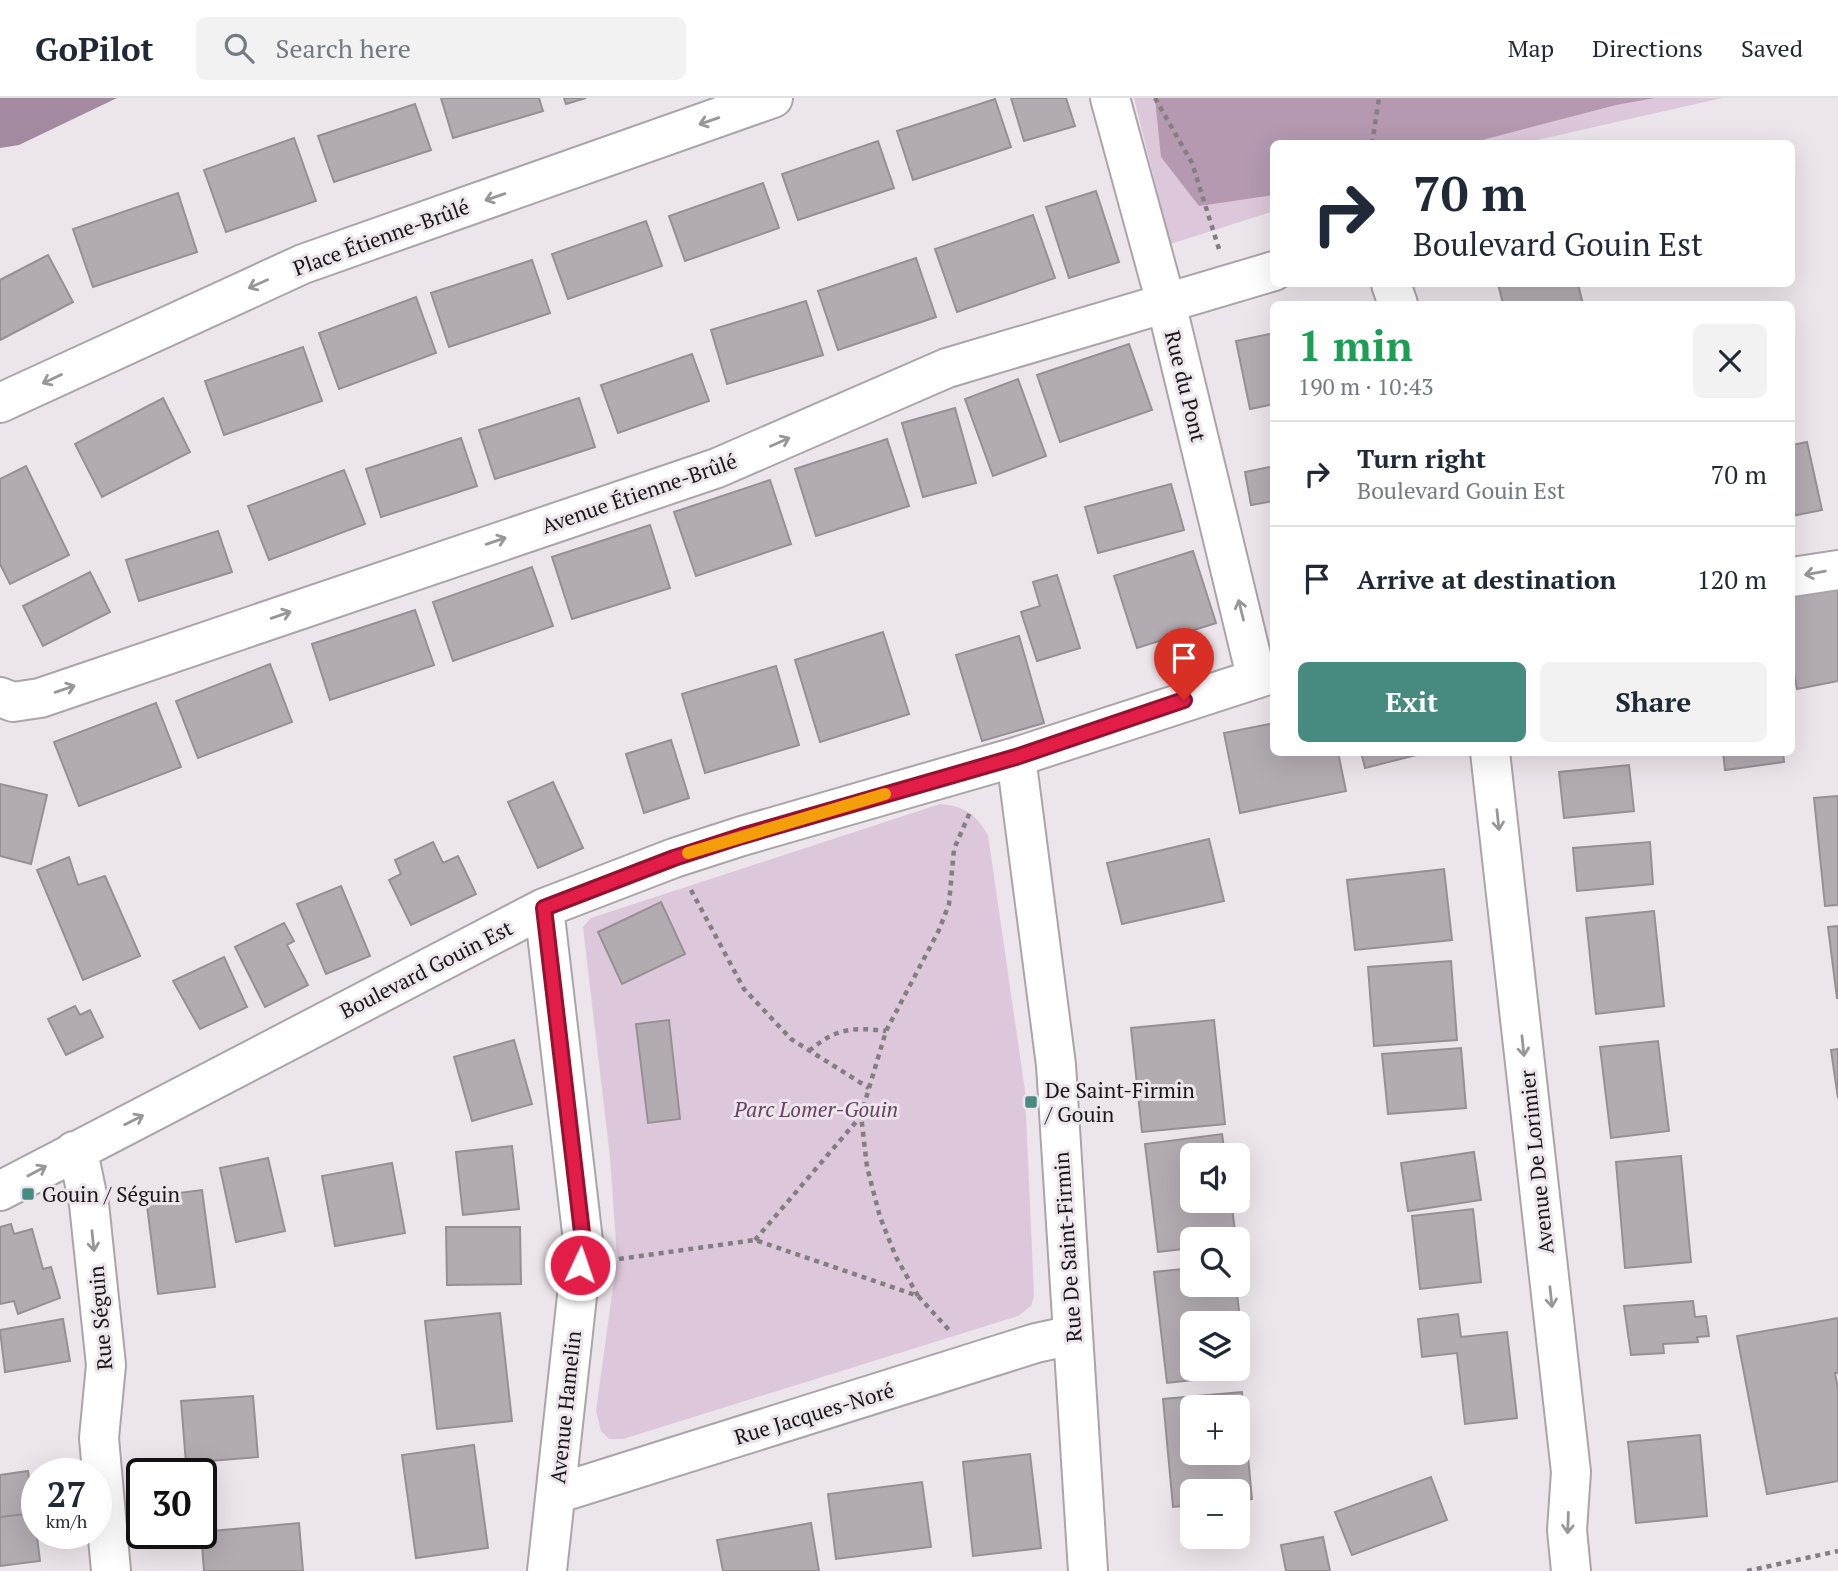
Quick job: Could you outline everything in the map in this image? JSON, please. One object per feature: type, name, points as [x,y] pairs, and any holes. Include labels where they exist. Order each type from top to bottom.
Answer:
[{"type":"street","name":"Place Étienne-Brûlé","points":[[0,403],[303,264],[774,98]]},
{"type":"street","name":"Rue du Pont","points":[[1110,98],[1265,674]]},
{"type":"street","name":"Avenue Étienne-Brûlé","points":[[0,697],[13,702],[40,698],[717,468],[947,368],[1270,272]]},
{"type":"street","points":[[1795,577],[1838,570]]},
{"type":"street","name":"Boulevard Gouin Est","points":[[0,1191],[544,908],[674,858],[1016,757],[1265,674]]},
{"type":"street","name":"Avenue De Lorimier","points":[[1490,756],[1571,1472],[1567,1530],[1572,1571]]},
{"type":"street","name":"Rue De Saint-Firmin","points":[[1016,757],[1056,1065],[1088,1571]]},
{"type":"street","name":"Avenue Hamelin","points":[[544,908],[583,1241],[547,1571]]},
{"type":"street","name":"Rue Séguin","points":[[74,1151],[85,1184],[106,1365],[99,1438],[111,1571]]},
{"type":"street","name":"Rue Jacques-Noré","points":[[556,1494],[979,1361],[1073,1335]]},
{"type":"path","points":[[1155,98],[1192,163],[1229,284]]},
{"type":"path","points":[[1373,140],[1379,98]]},
{"type":"path","points":[[976,799],[954,849],[948,904],[939,930],[886,1031],[862,1115],[867,1167],[880,1217],[896,1257],[918,1296],[979,1361]]},
{"type":"path","points":[[674,858],[744,989],[791,1040],[869,1088]]},
{"type":"path","points":[[809,1051],[829,1034],[864,1029],[886,1031]]},
{"type":"path","points":[[755,1240],[862,1115]]},
{"type":"path","points":[[580,1265],[755,1240],[918,1296]]},
{"type":"path","points":[[1747,1571],[1838,1551]]},
{"type":"green space","points":[[1134,98],[1722,98],[1537,140],[1270,140],[1270,212],[1170,244]]},
{"type":"green space","name":"Parc Lomer-Gouin","points":[[940,804],[968,812],[988,835],[1025,1091],[1034,1296],[1031,1306],[1018,1316],[623,1439],[609,1439],[601,1431],[596,1411],[617,1258],[610,1157],[583,927],[591,918]]},
{"type":"shaded area","points":[[0,98],[117,98],[19,145],[0,148]]},
{"type":"shaded area","points":[[1155,98],[1655,98],[1616,105],[1482,140],[1270,140],[1270,196],[1199,206],[1161,157]]},
{"type":"building","points":[[441,98],[539,98],[543,111],[453,138]]},
{"type":"building","points":[[564,98],[586,98],[566,104]]},
{"type":"building","points":[[1011,98],[1066,98],[1075,126],[1024,141]]},
{"type":"building","points":[[995,99],[1011,147],[913,180],[897,131]]},
{"type":"building","points":[[415,104],[431,150],[334,182],[318,136]]},
{"type":"building","points":[[294,138],[316,201],[226,232],[204,170]]},
{"type":"building","points":[[878,141],[894,188],[798,220],[782,174]]},
{"type":"building","points":[[763,183],[779,228],[685,261],[669,216]]},
{"type":"building","points":[[1096,191],[1119,262],[1069,278],[1046,207]]},
{"type":"building","points":[[178,193],[197,252],[93,287],[73,229]]},
{"type":"building","points":[[1033,215],[1055,278],[957,312],[935,249]]},
{"type":"building","points":[[646,221],[662,266],[568,299],[552,254]]},
{"type":"building","points":[[48,255],[73,302],[0,340],[0,280]]},
{"type":"building","points":[[916,258],[936,317],[838,350],[818,291]]},
{"type":"building","points":[[532,260],[550,313],[449,347],[431,293]]},
{"type":"building","points":[[1499,287],[1579,287],[1582,301],[1502,301]]},
{"type":"building","points":[[416,297],[436,353],[339,389],[319,333]]},
{"type":"building","points":[[806,301],[823,355],[727,384],[711,330]]},
{"type":"building","points":[[1270,334],[1270,405],[1250,409],[1236,341]]},
{"type":"building","points":[[1129,344],[1152,410],[1060,442],[1037,375]]},
{"type":"building","points":[[303,347],[322,401],[224,435],[205,381]]},
{"type":"building","points":[[692,354],[709,401],[618,433],[601,385]]},
{"type":"building","points":[[1018,379],[1046,456],[993,476],[965,399]]},
{"type":"building","points":[[163,398],[190,452],[102,497],[75,444]]},
{"type":"building","points":[[579,398],[595,447],[495,479],[479,430]]},
{"type":"building","points":[[955,408],[976,483],[923,497],[902,423]]},
{"type":"building","points":[[461,438],[477,486],[381,517],[366,469]]},
{"type":"building","points":[[887,439],[909,506],[816,536],[795,469]]},
{"type":"building","points":[[1807,442],[1822,510],[1795,515],[1795,444]]},
{"type":"building","points":[[26,466],[69,555],[10,584],[0,564],[0,479]]},
{"type":"building","points":[[1270,467],[1270,502],[1251,505],[1245,472]]},
{"type":"building","points":[[344,470],[365,524],[269,560],[248,506]]},
{"type":"building","points":[[770,480],[791,544],[696,576],[674,512]]},
{"type":"building","points":[[1171,484],[1184,530],[1098,553],[1085,507]]},
{"type":"building","points":[[650,525],[670,588],[572,619],[552,557]]},
{"type":"building","points":[[218,531],[232,572],[139,601],[126,560]]},
{"type":"building","points":[[1193,551],[1216,623],[1137,648],[1114,576]]},
{"type":"building","points":[[532,567],[553,626],[453,661],[433,602]]},
{"type":"building","points":[[90,572],[110,612],[43,646],[23,606]]},
{"type":"building","points":[[1057,575],[1080,648],[1037,661],[1021,612],[1040,606],[1033,582]]},
{"type":"building","points":[[1838,588],[1838,681],[1797,689],[1795,596]]},
{"type":"building","points":[[415,610],[434,665],[330,700],[312,644]]},
{"type":"building","points":[[883,632],[909,714],[820,742],[795,660]]},
{"type":"building","points":[[1019,636],[1044,723],[982,741],[956,655]]},
{"type":"building","points":[[270,664],[292,722],[198,758],[176,701]]},
{"type":"building","points":[[776,666],[799,745],[705,773],[682,694]]},
{"type":"building","points":[[156,703],[181,767],[79,806],[54,742]]},
{"type":"building","points":[[1270,724],[1270,756],[1339,756],[1346,791],[1240,813],[1224,733]]},
{"type":"building","points":[[671,740],[689,798],[644,813],[626,754]]},
{"type":"building","points":[[1362,756],[1412,756],[1365,768]]},
{"type":"building","points":[[1723,756],[1783,756],[1784,762],[1725,770]]},
{"type":"building","points":[[1629,765],[1634,811],[1564,818],[1559,772]]},
{"type":"building","points":[[553,782],[583,848],[538,868],[508,802]]},
{"type":"building","points":[[0,784],[47,795],[31,864],[0,856]]},
{"type":"building","points":[[1838,796],[1838,905],[1825,906],[1814,798]]},
{"type":"building","points":[[1209,839],[1224,901],[1122,924],[1107,863]]},
{"type":"building","points":[[433,842],[443,863],[458,856],[476,894],[411,925],[389,880],[401,874],[395,860]]},
{"type":"building","points":[[1650,842],[1653,884],[1577,891],[1573,848]]},
{"type":"building","points":[[69,857],[78,885],[105,876],[140,956],[83,980],[37,870]]},
{"type":"building","points":[[1444,869],[1452,940],[1355,950],[1347,880]]},
{"type":"building","points":[[341,886],[370,956],[326,974],[297,904]]},
{"type":"building","points":[[661,902],[685,954],[622,984],[598,932]]},
{"type":"building","points":[[1654,911],[1664,1006],[1596,1014],[1586,918]]},
{"type":"building","points":[[284,923],[294,941],[287,945],[308,985],[265,1007],[235,947]]},
{"type":"building","points":[[1838,926],[1838,998],[1837,998],[1828,927]]},
{"type":"building","points":[[224,957],[247,1007],[200,1029],[173,981]]},
{"type":"building","points":[[1451,961],[1457,1040],[1374,1046],[1368,967]]},
{"type":"building","points":[[75,1006],[80,1015],[90,1010],[103,1037],[66,1055],[48,1019]]},
{"type":"building","points":[[669,1020],[680,1119],[648,1123],[636,1024]]},
{"type":"building","points":[[1214,1020],[1225,1124],[1142,1132],[1131,1028]]},
{"type":"building","points":[[514,1040],[532,1104],[472,1121],[454,1057]]},
{"type":"building","points":[[1658,1041],[1669,1131],[1611,1138],[1600,1047]]},
{"type":"building","points":[[1461,1048],[1466,1108],[1388,1114],[1382,1054]]},
{"type":"building","points":[[1838,1049],[1838,1098],[1831,1050]]},
{"type":"building","points":[[1222,1134],[1223,1143],[1180,1143],[1180,1213],[1233,1213],[1234,1227],[1180,1227],[1180,1249],[1158,1252],[1145,1144]]},
{"type":"building","points":[[512,1146],[519,1209],[463,1215],[456,1152]]},
{"type":"building","points":[[1474,1152],[1481,1200],[1408,1211],[1401,1163]]},
{"type":"building","points":[[1681,1156],[1691,1262],[1625,1268],[1616,1162]]},
{"type":"building","points":[[268,1158],[285,1231],[236,1242],[220,1168]]},
{"type":"building","points":[[392,1163],[405,1233],[335,1246],[322,1176]]},
{"type":"building","points":[[202,1190],[215,1287],[158,1294],[146,1197]]},
{"type":"building","points":[[1473,1209],[1481,1282],[1420,1289],[1412,1216]]},
{"type":"building","points":[[11,1224],[14,1234],[32,1229],[43,1269],[51,1267],[60,1298],[18,1314],[14,1301],[0,1304],[0,1227]]},
{"type":"building","points":[[446,1227],[520,1227],[521,1284],[447,1285]]},
{"type":"building","points":[[1180,1269],[1180,1297],[1237,1297],[1239,1311],[1180,1311],[1180,1381],[1185,1381],[1167,1383],[1154,1272]]},
{"type":"building","points":[[1693,1301],[1695,1317],[1706,1316],[1709,1336],[1697,1337],[1698,1342],[1663,1344],[1664,1353],[1631,1355],[1624,1306]]},
{"type":"building","points":[[500,1313],[512,1421],[437,1429],[425,1321]]},
{"type":"building","points":[[1458,1314],[1461,1337],[1507,1332],[1517,1418],[1465,1424],[1457,1353],[1422,1357],[1418,1319]]},
{"type":"building","points":[[1838,1318],[1838,1373],[1835,1373],[1838,1389],[1838,1481],[1767,1494],[1737,1336]]},
{"type":"building","points":[[63,1319],[70,1361],[5,1372],[0,1330]]},
{"type":"building","points":[[1242,1392],[1242,1395],[1208,1395]]},
{"type":"building","points":[[253,1396],[258,1457],[217,1460],[217,1458],[186,1458],[181,1401]]},
{"type":"building","points":[[1180,1397],[1180,1465],[1249,1465],[1252,1499],[1250,1479],[1180,1479],[1180,1506],[1173,1507],[1163,1399]]},
{"type":"building","points":[[1700,1435],[1707,1516],[1636,1523],[1628,1442]]},
{"type":"building","points":[[474,1445],[488,1548],[416,1558],[402,1455]]},
{"type":"building","points":[[1030,1454],[1041,1548],[973,1556],[963,1462]]},
{"type":"building","points":[[21,1472],[21,1515],[0,1517],[0,1475]]},
{"type":"building","points":[[1431,1477],[1447,1520],[1352,1555],[1335,1512]]},
{"type":"building","points":[[922,1482],[931,1547],[836,1559],[828,1494]]},
{"type":"building","points":[[21,1515],[21,1549],[38,1549],[40,1561],[0,1566],[0,1517]]},
{"type":"building","points":[[299,1523],[303,1571],[204,1571],[202,1549],[217,1549],[217,1531]]},
{"type":"building","points":[[811,1523],[819,1571],[723,1571],[717,1540]]},
{"type":"building","points":[[1323,1537],[1330,1571],[1286,1571],[1281,1545]]},
{"type":"slow traffic","points":[[688,853],[885,794]]},
{"type":"place","name":"De Saint-Firmin / Gouin","points":[[1031,1102]]},
{"type":"place","name":"Gouin / Séguin","points":[[28,1194]]},
{"type":"route","points":[[580,1265],[583,1241],[544,908],[674,858],[1016,757],[1184,700]]}]
